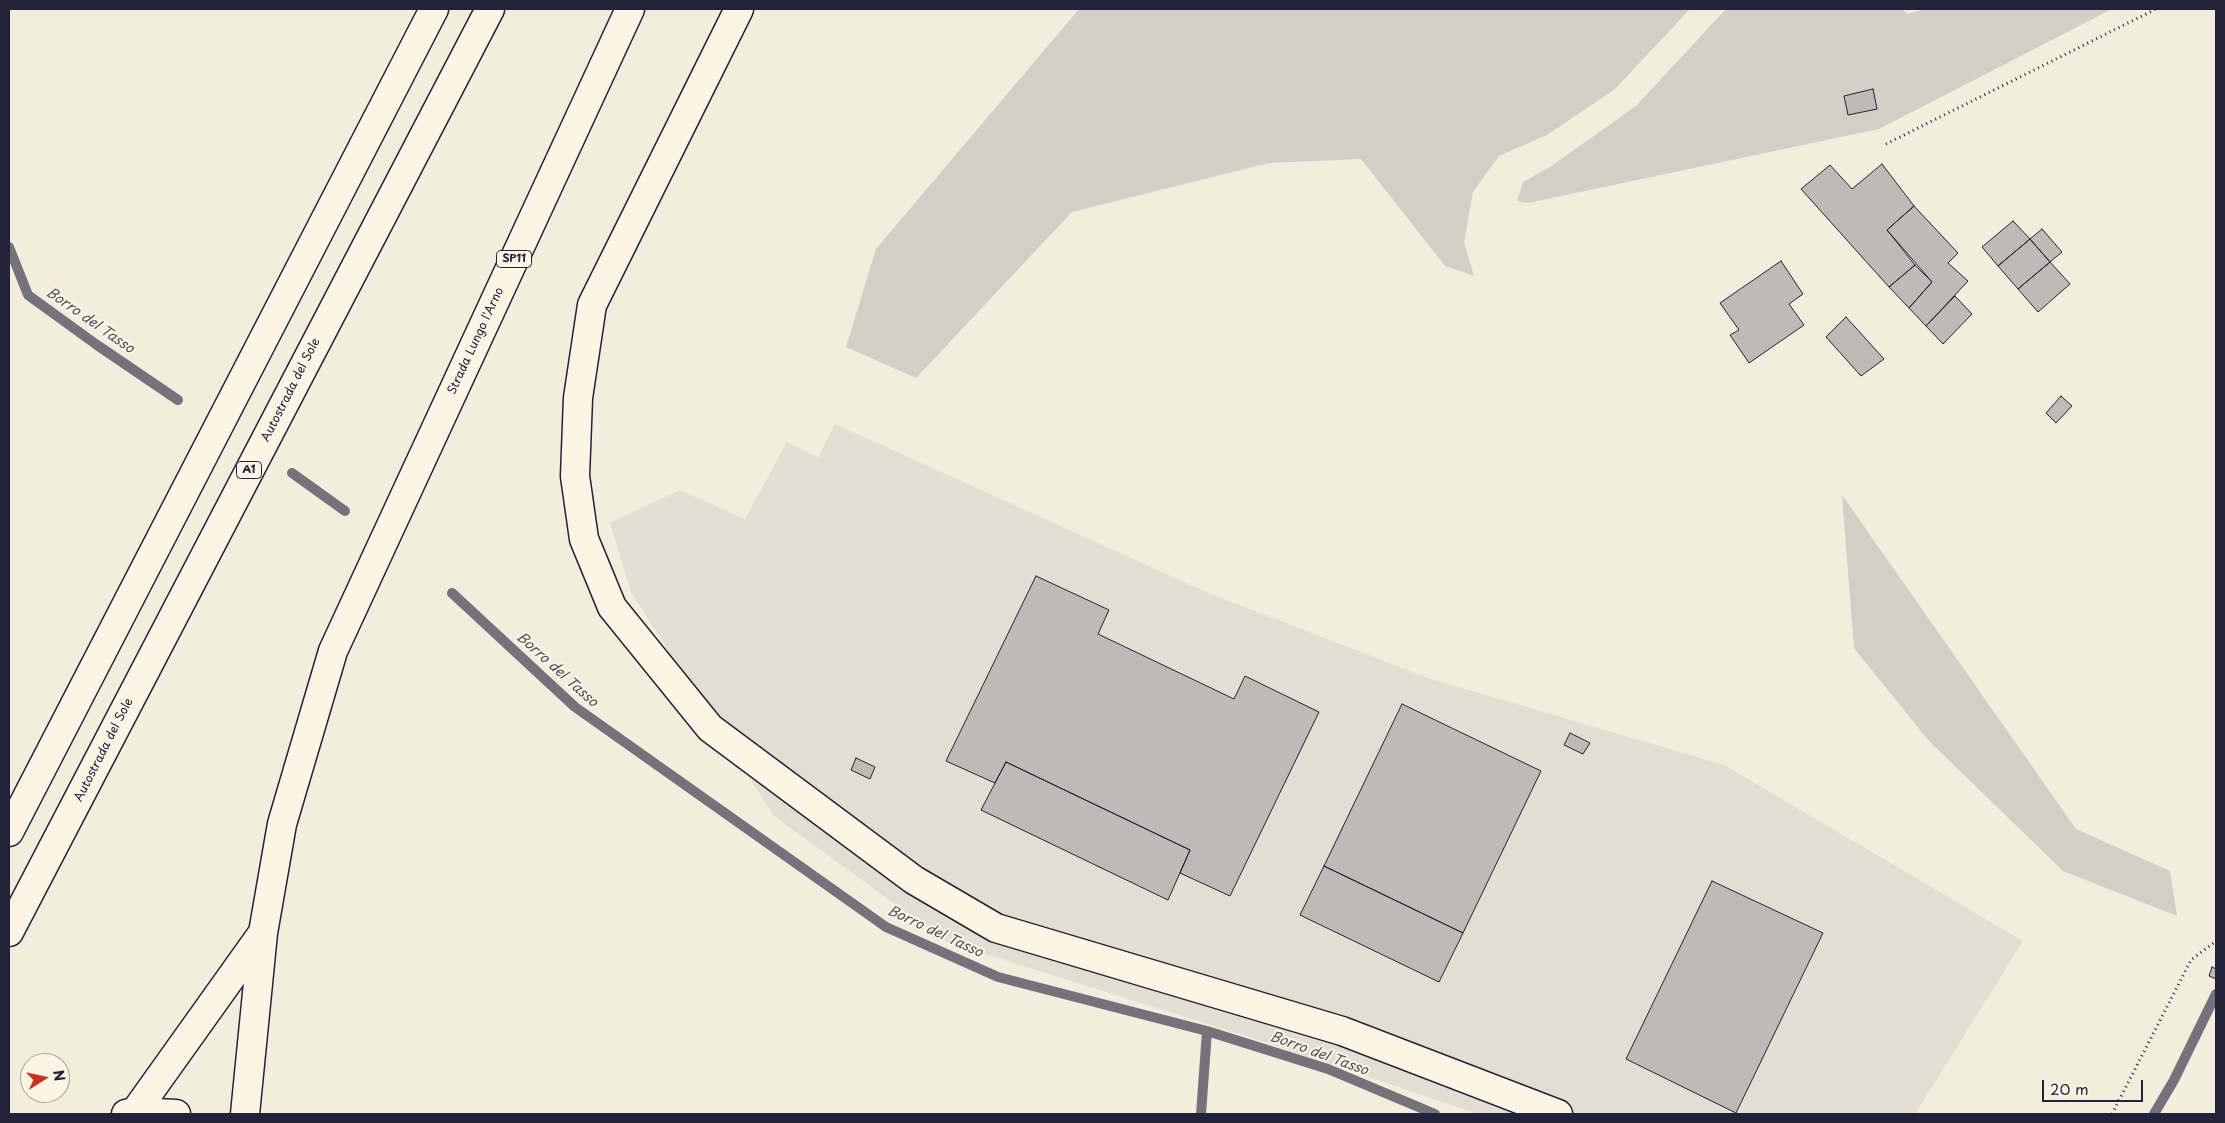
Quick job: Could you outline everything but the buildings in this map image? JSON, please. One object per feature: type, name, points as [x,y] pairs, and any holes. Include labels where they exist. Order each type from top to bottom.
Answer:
[{"type":"main road","points":[[9,832],[434,9]]},
{"type":"main road","name":"Autostrada del Sole","points":[[9,932],[490,9]]},
{"type":"main road","name":"Strada Lungo l'Arno","points":[[245,1114],[263,933],[282,824],[333,651],[630,9]]},
{"type":"main road","points":[[739,9],[592,305],[578,398],[575,476],[584,539],[612,606],[710,728],[914,880],[996,928],[1342,1031],[1558,1114]]},
{"type":"main road","points":[[131,1113],[263,933]]},
{"type":"main road","points":[[131,1113],[176,1114]]},
{"type":"path","points":[[1886,144],[2156,9]]},
{"type":"path","points":[[2112,1114],[2190,960],[2216,941]]},
{"type":"shaded area","points":[[1079,9],[1690,9],[1615,89],[1547,135],[1499,156],[1473,192],[1464,242],[1474,276],[1445,266],[1361,159],[1269,163],[1072,212],[916,378],[846,347],[876,249]]},
{"type":"shaded area","points":[[1726,9],[1902,9],[1908,14],[1923,9],[2112,9],[1879,129],[1528,203],[1517,201],[1523,182],[1550,167],[1636,106]]},
{"type":"shaded area","points":[[835,424],[1206,592],[1428,678],[1724,765],[2023,941],[1915,1114],[1478,1114],[1268,1043],[947,942],[774,816],[631,592],[610,523],[680,490],[745,519],[787,442],[818,458]]},
{"type":"shaded area","points":[[1842,495],[2076,829],[2170,871],[2177,916],[2063,871],[1929,741],[1854,648]]},
{"type":"waterway","name":"Borro del Tasso","points":[[9,247],[28,295],[178,400]]},
{"type":"waterway","name":"Borro del Tasso","points":[[292,473],[345,511]]},
{"type":"waterway","name":"Borro del Tasso","points":[[452,593],[575,707],[886,927],[998,977],[1207,1031],[1328,1069],[1435,1114]]},
{"type":"waterway","points":[[2154,1114],[2174,1080],[2216,994]]},
{"type":"waterway","points":[[1201,1114],[1207,1031]]}]
